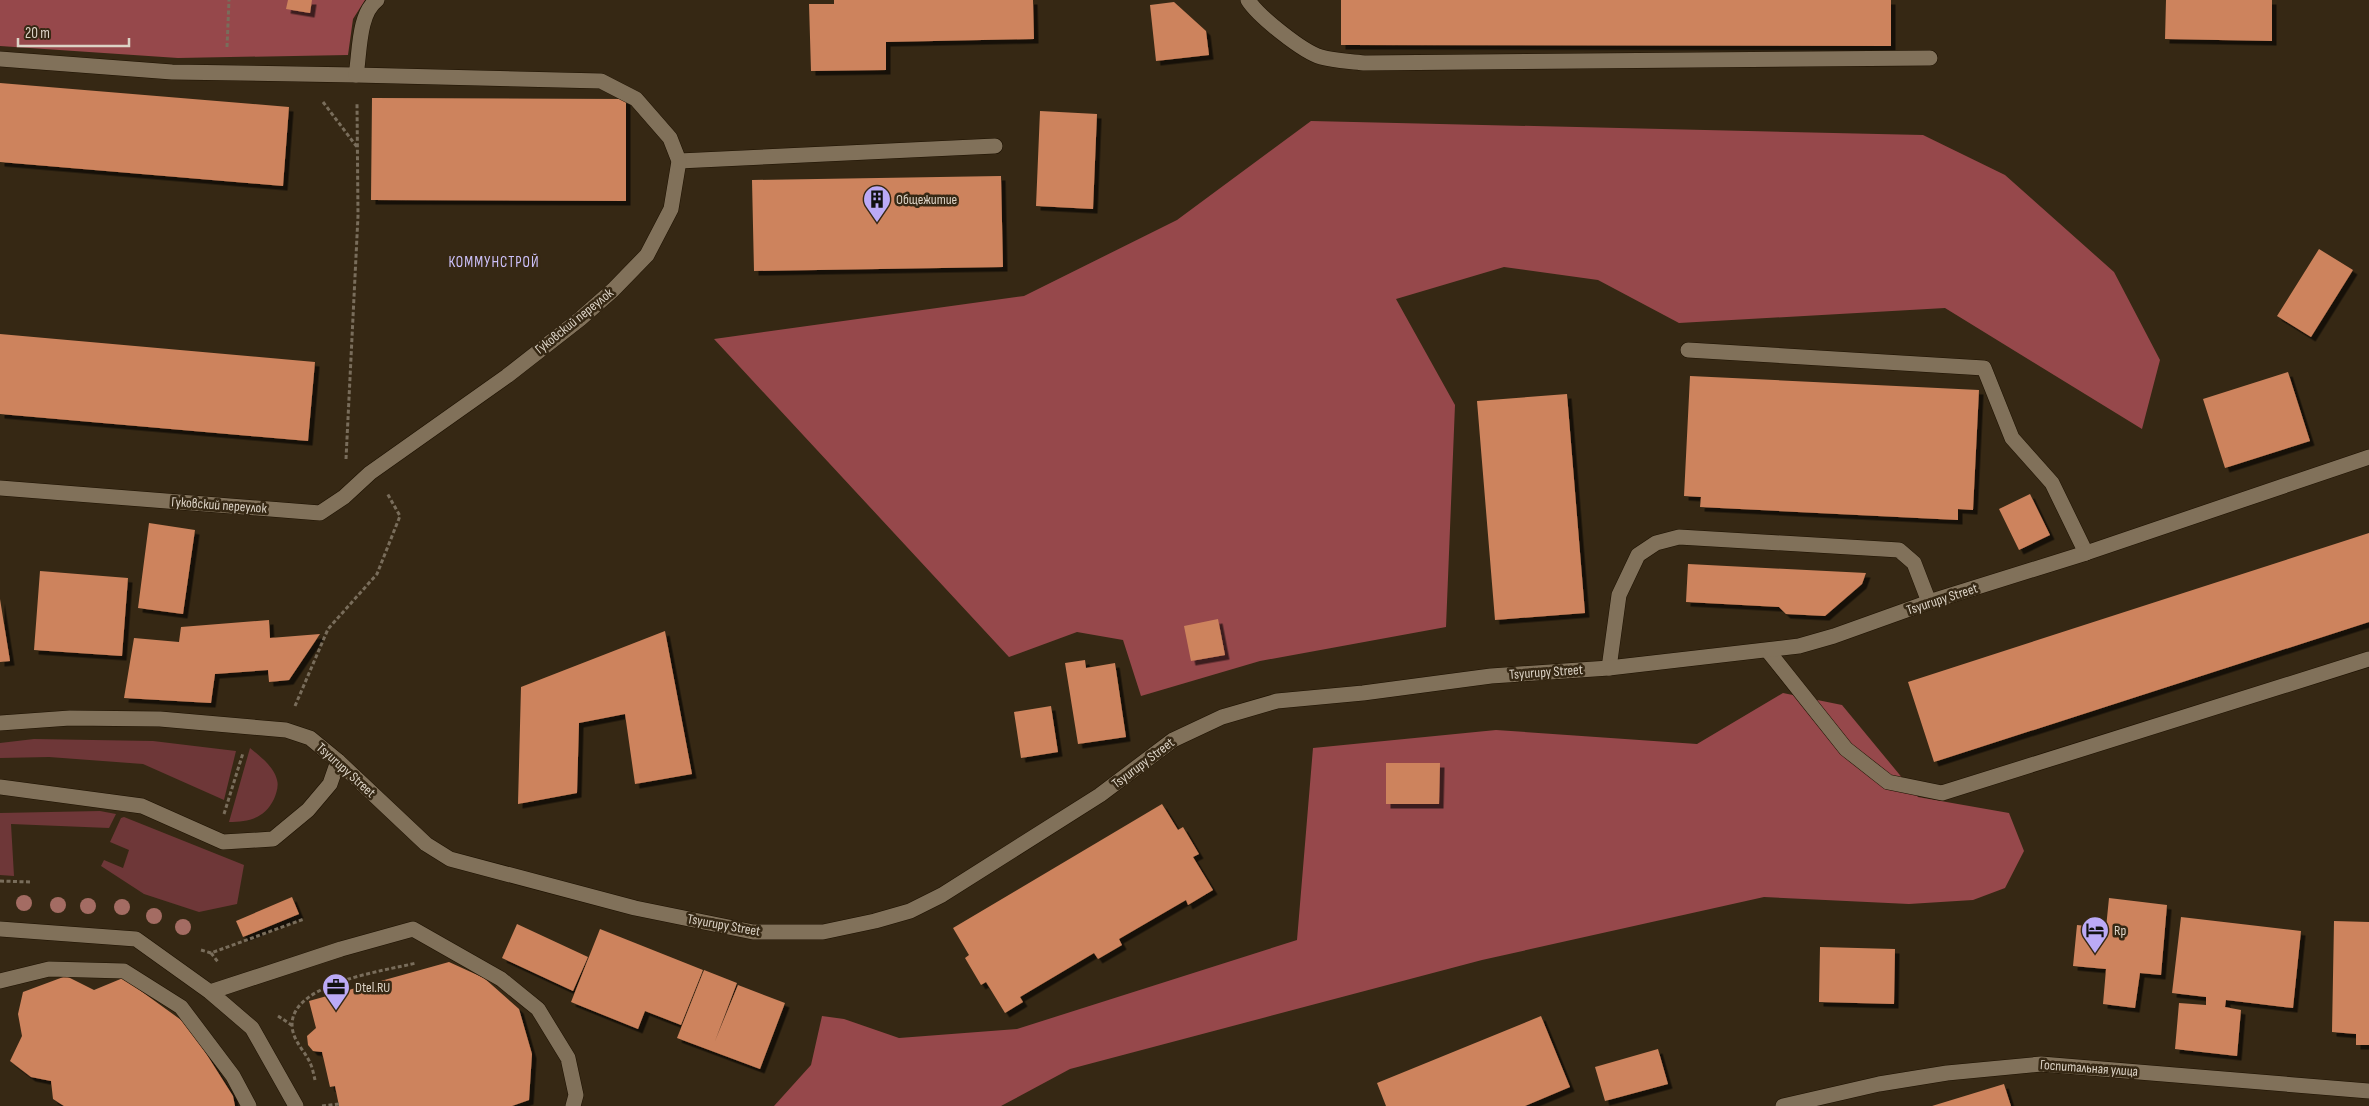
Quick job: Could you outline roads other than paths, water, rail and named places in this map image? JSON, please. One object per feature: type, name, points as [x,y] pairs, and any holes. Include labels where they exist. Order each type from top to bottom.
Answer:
[{"type":"street","points":[[356,74],[364,21],[373,3],[378,0]]},
{"type":"street","points":[[1248,0],[1254,10],[1289,38],[1320,57],[1364,62],[1930,58]]},
{"type":"street","points":[[0,59],[172,72],[356,74],[601,81],[636,99],[670,138],[679,161],[995,146]]},
{"type":"street","name":"Гуковский переулок","points":[[0,488],[320,513],[344,497],[370,473],[507,376],[613,290],[647,255],[671,209],[679,161]]},
{"type":"street","points":[[1688,350],[1984,368],[2012,438],[2052,483],[2086,553]]},
{"type":"street","name":"Tsyurupy Street","points":[[0,723],[70,718],[160,719],[264,726],[286,730],[310,738],[338,761],[426,844],[450,859],[635,908],[753,932],[823,932],[875,921],[910,911],[942,895],[1100,796],[1173,740],[1222,718],[1277,701],[1363,693],[1491,676],[1609,668],[1799,646],[1834,636],[1928,602],[2086,553],[2369,457]]},
{"type":"street","points":[[1609,668],[1619,594],[1638,555],[1656,543],[1679,538],[1898,550],[1914,563],[1928,602]]},
{"type":"street","points":[[1768,651],[1846,749],[1888,782],[1942,793],[2369,659]]},
{"type":"street","points":[[0,787],[142,806],[224,842],[273,839],[308,810],[325,791],[330,784],[338,761]]},
{"type":"street","points":[[0,929],[136,939],[210,992],[252,1028],[296,1106]]},
{"type":"street","points":[[210,992],[341,949],[413,929],[501,978],[538,1009],[568,1058],[576,1095],[573,1106]]},
{"type":"street","points":[[0,981],[49,969],[124,971],[181,1007],[233,1076],[249,1106]]},
{"type":"street","name":"Госпитальная улица","points":[[1782,1106],[1880,1084],[1946,1073],[2041,1064],[2369,1091]]},
{"type":"place","name":"Общежитие","points":[[877,223]]},
{"type":"place","name":"Rp","points":[[2095,954]]},
{"type":"place","name":"Dtel.RU","points":[[336,1011]]},
{"type":"district","name":"КОММУНСТРОЙ","points":[[494,262]]}]
